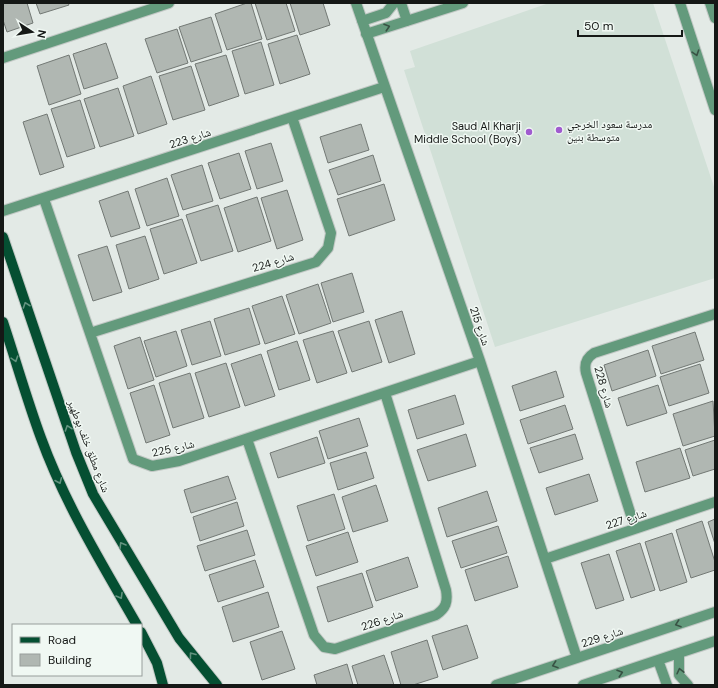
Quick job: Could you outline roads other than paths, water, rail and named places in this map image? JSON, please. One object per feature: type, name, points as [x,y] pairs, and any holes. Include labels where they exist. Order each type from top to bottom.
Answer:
[{"type":"main road","name":"شارع مطلق خلف بوطهير","points":[[3,237],[76,452],[93,494],[179,638],[217,685]]},
{"type":"main road","points":[[3,322],[41,438],[63,490],[84,534],[136,624]]},
{"type":"main road","points":[[142,634],[157,663],[163,685]]},
{"type":"street","points":[[3,58],[169,3]]},
{"type":"street","name":"شارع 215","points":[[356,3],[480,361],[577,658]]},
{"type":"street","points":[[362,21],[386,13],[394,3]]},
{"type":"street","points":[[401,3],[407,20]]},
{"type":"street","points":[[366,34],[463,3]]},
{"type":"street","points":[[680,3],[715,110]]},
{"type":"street","points":[[710,3],[715,18]]},
{"type":"street","name":"شارع 223","points":[[3,212],[384,87]]},
{"type":"street","name":"شارع 224","points":[[90,333],[316,262],[328,248],[331,233],[292,117]]},
{"type":"street","name":"شارع 225","points":[[44,199],[133,459],[152,466],[179,461],[480,361]]},
{"type":"street","name":"شارع 228","points":[[636,528],[586,373],[586,361],[589,356],[594,353],[714,318]]},
{"type":"street","name":"شارع 226","points":[[247,439],[314,635],[324,647],[335,649],[436,615],[443,610],[446,605],[446,590],[385,393]]},
{"type":"street","name":"شارع 227","points":[[545,559],[715,502]]},
{"type":"street","name":"شارع 229","points":[[496,685],[715,612]]},
{"type":"street","points":[[583,685],[715,641]]},
{"type":"street","points":[[679,654],[680,675],[688,685]]},
{"type":"street","points":[[658,660],[667,685]]},
{"type":"place","name":"مدرسة سعود الخرجي متوسطة بنين","points":[[559,130]]},
{"type":"place","name":"Saud Al Kharji Middle School (Boys)","points":[[529,132]]}]
